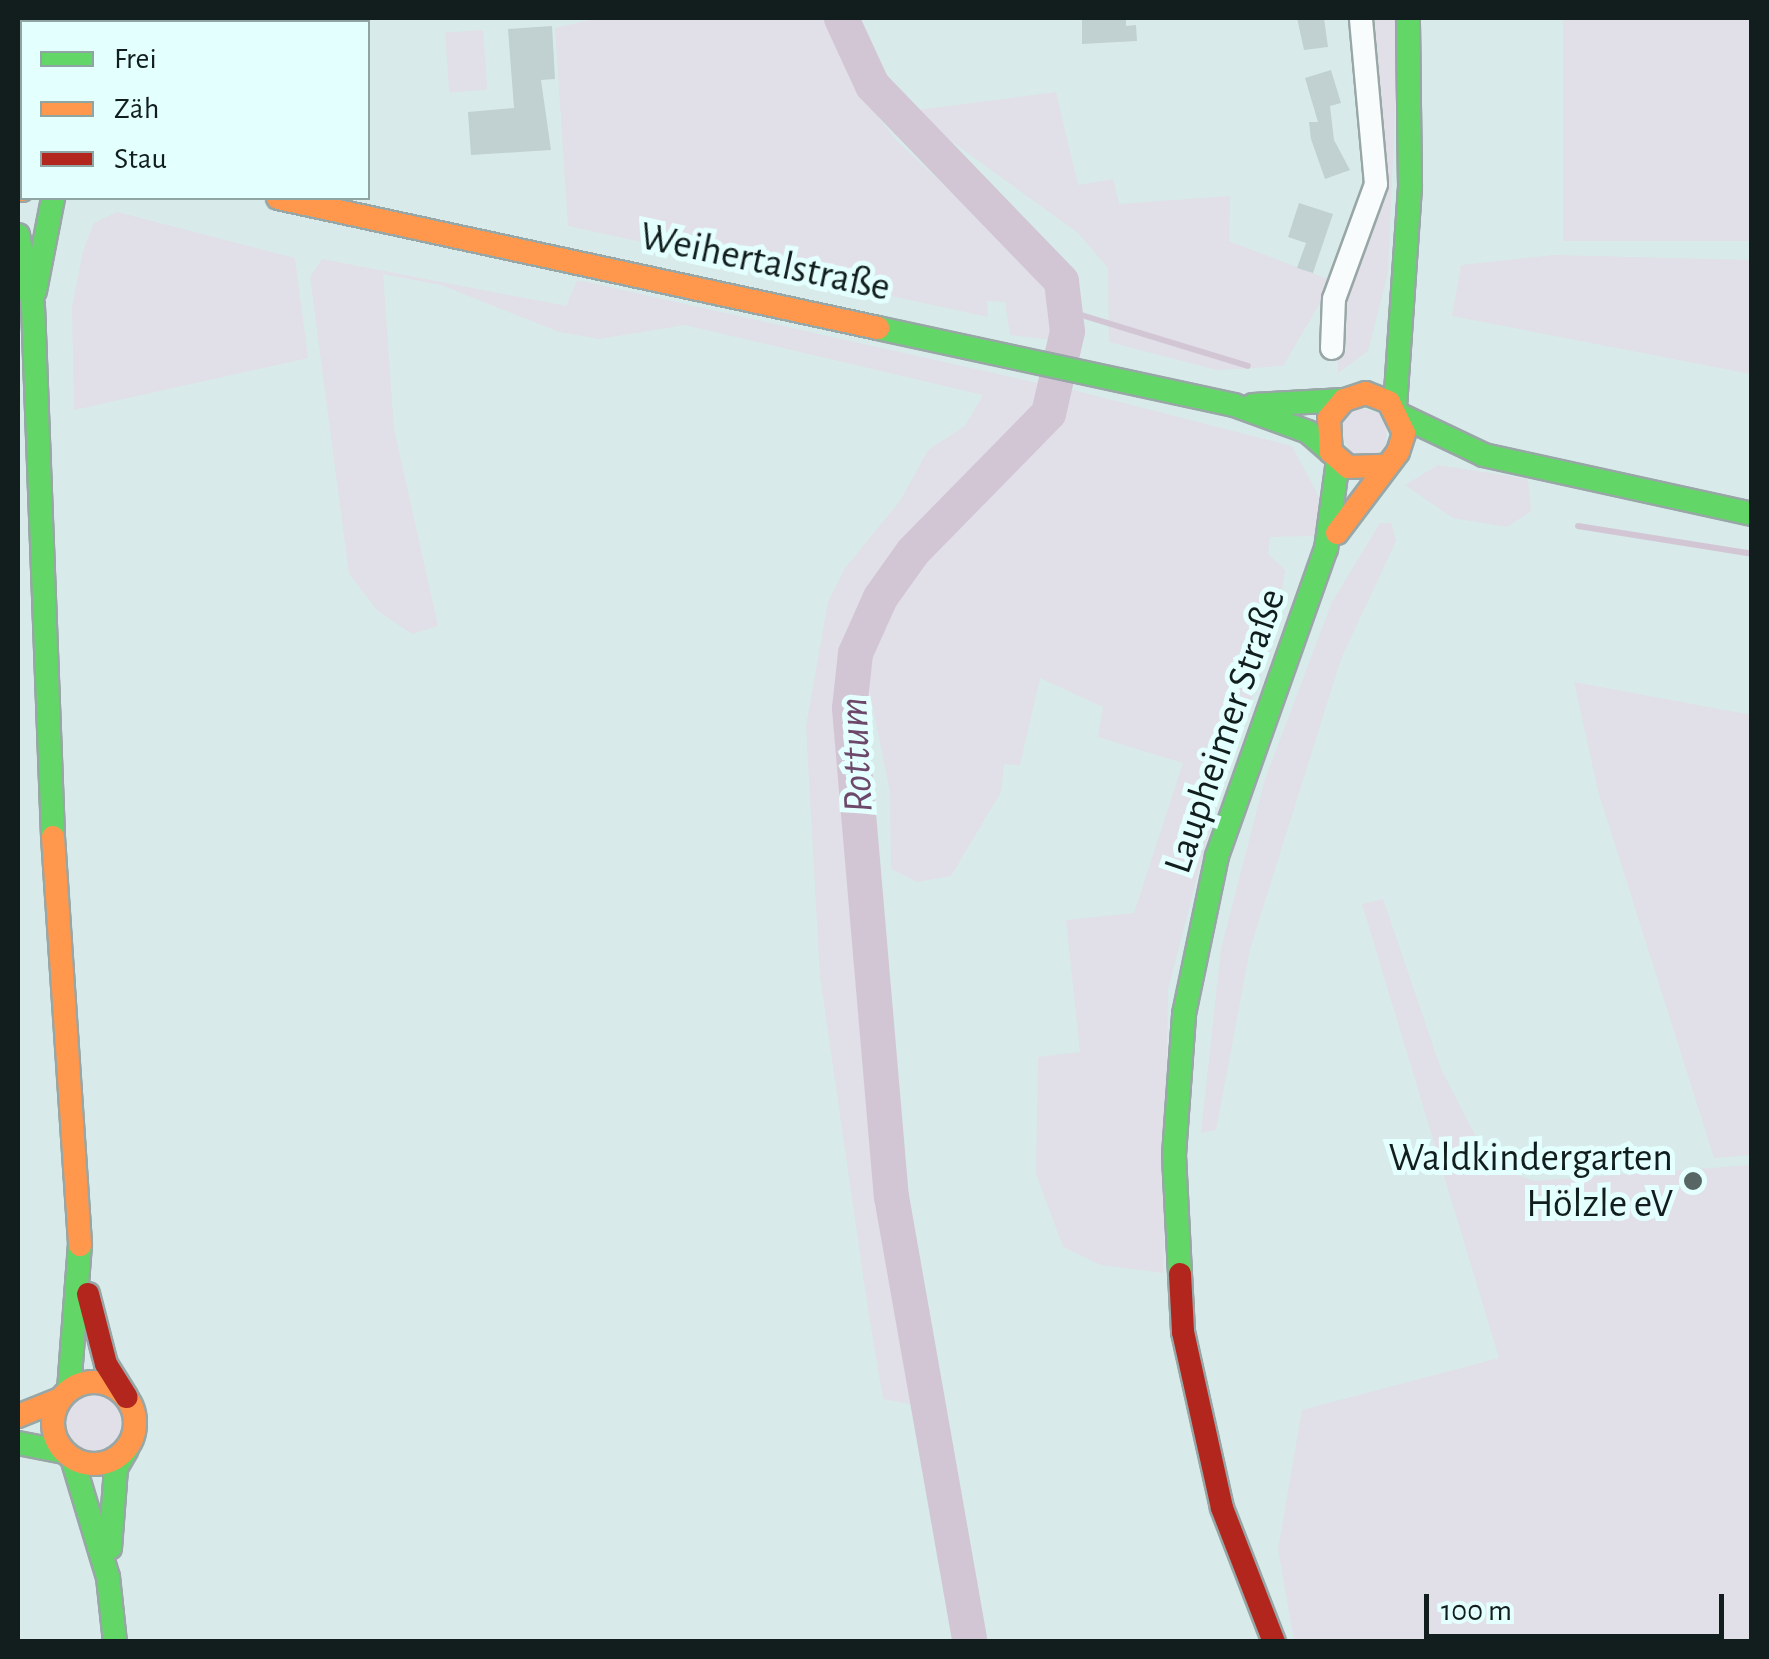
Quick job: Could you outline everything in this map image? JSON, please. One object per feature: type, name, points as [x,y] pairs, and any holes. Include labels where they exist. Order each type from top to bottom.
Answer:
[{"type":"main road","points":[[1388,463],[1404,433],[1397,411],[1410,186],[1408,18]]},
{"type":"main road","points":[[33,306],[53,200]]},
{"type":"main road","name":"Weihertalstraße","points":[[287,200],[1102,373],[1234,405],[1308,432],[1334,456]]},
{"type":"main road","points":[[18,235],[33,306],[47,749],[80,1251],[106,1364],[128,1398],[135,1423],[116,1468],[108,1577],[115,1642]]},
{"type":"main road","points":[[1402,276],[1349,397],[1329,418],[1334,456],[1361,471],[1388,463],[1484,454]]},
{"type":"main road","points":[[1349,397],[1378,396],[1397,411],[1484,454],[1752,514]]},
{"type":"main road","name":"Weihertalstraße","points":[[1234,405],[1349,397]]},
{"type":"main road","name":"Laupheimer Straße","points":[[1274,1642],[1222,1508],[1202,1428],[1183,1332],[1174,1155],[1184,1014],[1216,856],[1326,549],[1334,456]]},
{"type":"main road","name":"Laupheimer Straße","points":[[1326,549],[1388,463]]},
{"type":"main road","points":[[80,1251],[64,1394],[52,1422],[68,1455],[108,1577]]},
{"type":"main road","points":[[18,1416],[64,1394],[106,1383],[128,1398]]},
{"type":"main road","points":[[18,1444],[96,1464],[127,1449]]},
{"type":"street","points":[[1332,348],[1334,299],[1376,184],[1362,18]]},
{"type":"shaded area","points":[[599,18],[830,18],[853,85],[896,140],[1047,282],[1052,340],[1010,335],[1005,302],[987,301],[988,317],[568,226],[555,28]]},
{"type":"shaded area","points":[[1370,18],[1399,18],[1388,273],[1368,351],[1338,373],[1337,307],[1373,213]]},
{"type":"shaded area","points":[[1563,18],[1751,18],[1751,241],[1563,241]]},
{"type":"shaded area","points":[[483,30],[487,90],[449,93],[445,33]]},
{"type":"shaded area","points":[[1056,92],[1078,185],[1113,179],[1119,204],[1230,196],[1229,241],[1333,281],[1283,366],[1217,370],[1109,342],[1108,268],[1078,233],[910,111]]},
{"type":"shaded area","points":[[117,212],[295,258],[308,358],[74,410],[72,307],[83,251],[94,223]]},
{"type":"shaded area","points":[[1554,255],[1751,260],[1751,374],[1452,316],[1461,265]]},
{"type":"shaded area","points":[[322,259],[566,306],[577,281],[587,282],[1051,386],[866,601],[842,678],[842,807],[915,1405],[883,1399],[869,1316],[820,977],[806,726],[828,602],[845,568],[900,501],[928,450],[965,426],[983,395],[685,325],[599,339],[559,332],[441,285],[383,274],[394,429],[438,626],[412,634],[378,611],[349,574],[310,277]]},
{"type":"shaded area","points":[[1069,389],[1292,446],[1319,497],[1314,536],[1270,537],[1268,554],[1285,570],[1276,627],[1214,811],[1168,990],[1163,1273],[1101,1265],[1063,1247],[1036,1174],[1038,1057],[1080,1052],[1066,920],[1134,913],[1183,763],[1098,737],[1103,707],[1040,678],[1020,765],[1004,764],[1001,792],[951,876],[917,882],[891,869],[890,792],[865,669],[874,632],[908,571],[1035,447]]},
{"type":"shaded area","points":[[1353,405],[1387,416],[1386,450],[1354,460],[1336,424]]},
{"type":"shaded area","points":[[1438,465],[1528,479],[1531,511],[1507,527],[1453,518],[1405,485]]},
{"type":"shaded area","points":[[1380,523],[1391,523],[1396,541],[1341,659],[1250,949],[1216,1130],[1201,1133],[1221,949],[1265,779],[1332,602]]},
{"type":"shaded area","points":[[1574,682],[1751,715],[1751,1155],[1714,1158],[1598,791]]},
{"type":"shaded area","points":[[1383,899],[1441,1069],[1480,1145],[1506,1171],[1534,1181],[1751,1165],[1751,1641],[1294,1641],[1278,1549],[1302,1410],[1499,1358],[1362,904]]},
{"type":"shaded area","points":[[94,1392],[115,1401],[124,1422],[115,1443],[94,1452],[73,1443],[64,1422],[73,1401]]},
{"type":"building","points":[[1082,18],[1126,18],[1126,26],[1136,25],[1137,41],[1082,44]]},
{"type":"building","points":[[1297,18],[1324,18],[1328,47],[1304,50]]},
{"type":"building","points":[[552,26],[555,79],[541,80],[551,150],[471,155],[468,112],[514,108],[508,29]]},
{"type":"building","points":[[1331,70],[1341,103],[1330,106],[1334,140],[1350,170],[1325,179],[1311,139],[1309,122],[1318,122],[1305,78]]},
{"type":"building","points":[[1299,203],[1333,214],[1313,273],[1297,268],[1306,243],[1288,237]]},
{"type":"waterway","name":"Rottum","points":[[841,18],[872,85],[1061,281],[1067,331],[1048,413],[912,552],[880,597],[855,653],[849,708],[891,1196],[970,1642]]},
{"type":"waterway","points":[[1065,310],[1248,366]]},
{"type":"waterway","points":[[1578,526],[1752,554]]},
{"type":"traffic: fast","points":[[1395,407],[1410,186],[1408,18]]},
{"type":"traffic: fast","points":[[35,291],[53,200]]},
{"type":"traffic: fast","points":[[18,235],[33,306],[53,837]]},
{"type":"traffic: fast","points":[[878,328],[1234,405],[1308,432],[1331,452]]},
{"type":"traffic: fast","points":[[1253,405],[1344,400]]},
{"type":"traffic: fast","points":[[1400,415],[1484,455],[1752,514]]},
{"type":"traffic: fast","points":[[1180,1274],[1174,1155],[1184,1014],[1217,856],[1326,549],[1338,460]]},
{"type":"traffic: fast","points":[[69,1390],[80,1245]]},
{"type":"traffic: fast","points":[[18,1443],[64,1452]]},
{"type":"traffic: fast","points":[[110,1548],[116,1468],[127,1449]]},
{"type":"traffic: fast","points":[[72,1458],[108,1577],[115,1642]]},
{"type":"traffic: slow","points":[[287,200],[878,328]]},
{"type":"traffic: slow","points":[[1337,533],[1398,452],[1404,433],[1389,402],[1366,393],[1344,400],[1329,418],[1331,452],[1348,467],[1384,466]]},
{"type":"traffic: slow","points":[[53,837],[80,1245]]},
{"type":"traffic: slow","points":[[94,1382],[110,1385],[123,1394],[132,1407],[135,1423],[132,1439],[123,1452],[110,1461],[94,1464],[78,1461],[65,1452],[56,1439],[53,1423],[56,1407],[65,1394],[78,1385],[94,1382]]},
{"type":"traffic: slow","points":[[18,1416],[60,1399]]},
{"type":"traffic: jam","points":[[18,87],[20,81]]},
{"type":"traffic: jam","points":[[1180,1274],[1183,1332],[1222,1508],[1274,1642]]},
{"type":"traffic: jam","points":[[88,1294],[106,1364],[127,1397]]},
{"type":"place","name":"Waldkindergarten Hölzle eV","points":[[1693,1181]]}]
